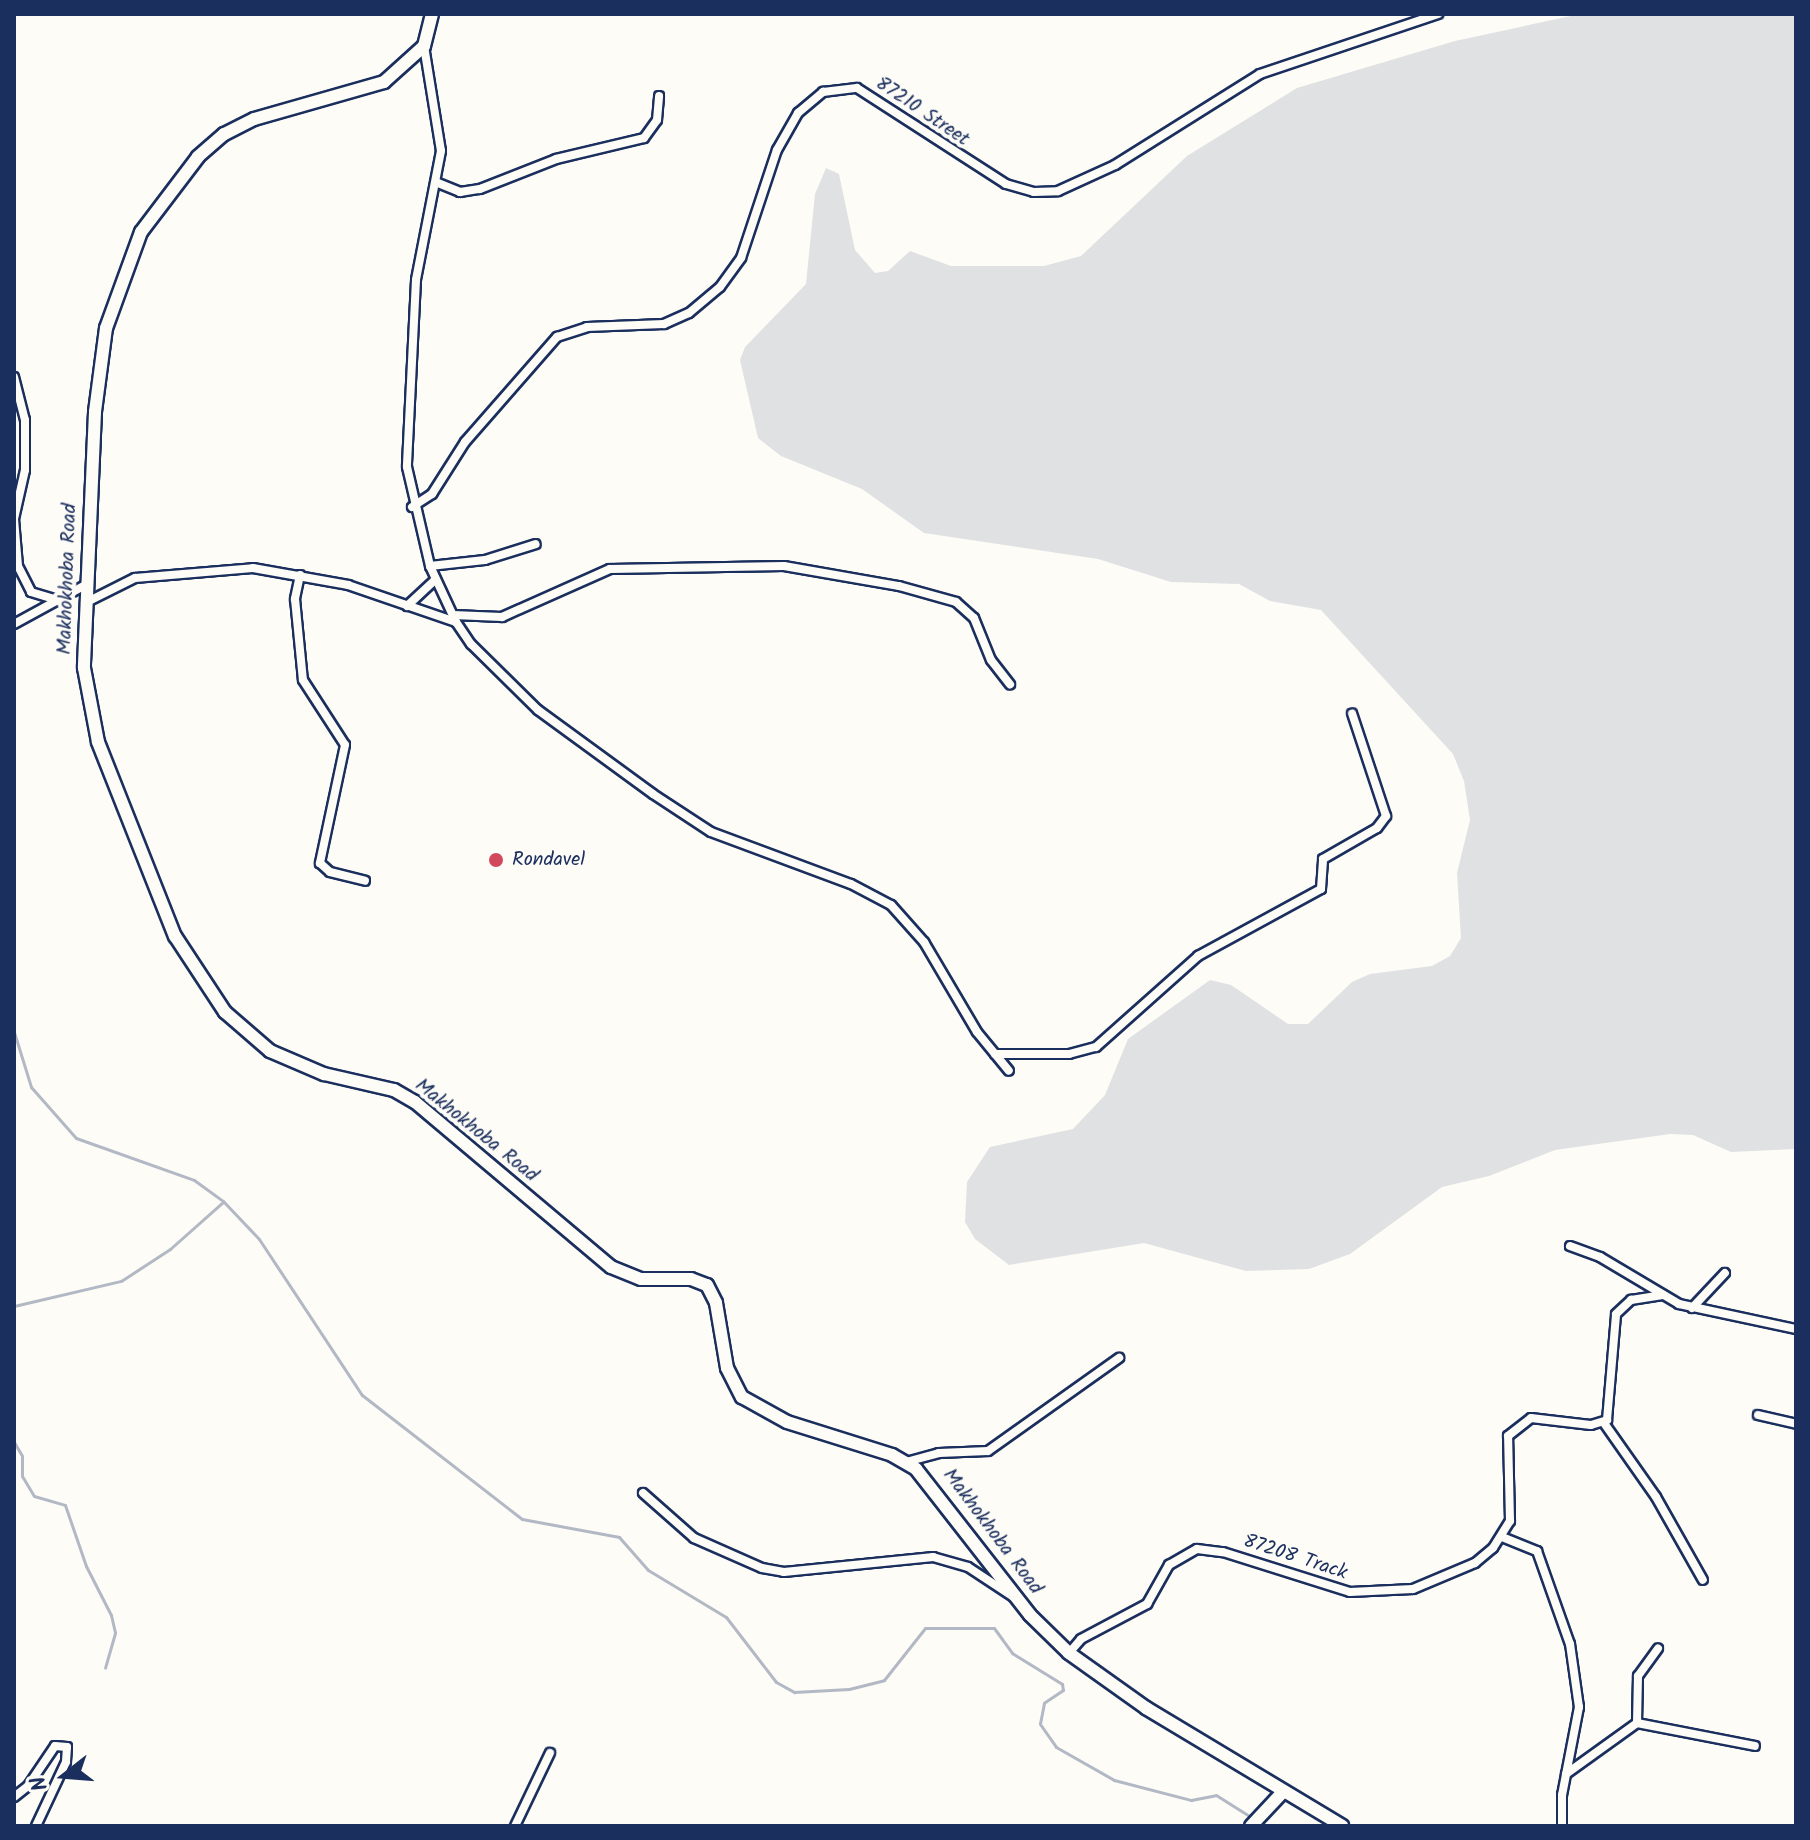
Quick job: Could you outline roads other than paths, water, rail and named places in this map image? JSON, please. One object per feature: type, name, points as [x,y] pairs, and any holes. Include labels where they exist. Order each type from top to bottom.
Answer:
[{"type":"street","points":[[432,14],[424,46],[441,137],[438,183],[416,280],[407,445],[412,507],[435,580],[454,618],[471,644],[538,710],[653,794],[711,832],[860,888],[891,905],[924,942],[1009,1071]]},
{"type":"street","name":"87210 Street","points":[[412,507],[432,494],[465,442],[557,337],[587,327],[664,324],[689,313],[720,287],[741,258],[777,150],[798,113],[823,92],[857,88],[1006,184],[1034,192],[1058,191],[1115,165],[1260,74],[1438,14]]},
{"type":"street","name":"Makhokhoba Road","points":[[424,46],[384,82],[254,119],[224,134],[162,198],[130,254],[106,328],[95,412],[84,668],[98,742],[158,901],[187,958],[225,1012],[254,1040],[289,1062],[381,1085],[415,1102],[611,1267],[641,1279],[691,1279],[707,1285],[716,1303],[727,1368],[742,1397],[787,1422],[906,1462],[945,1501],[1018,1601],[1069,1653],[1146,1708],[1282,1793],[1342,1826]]},
{"type":"street","points":[[438,183],[460,192],[480,189],[556,159],[644,138],[657,120],[659,96]]},
{"type":"street","points":[[14,377],[25,420],[25,470],[14,519],[18,566],[31,592],[58,600]]},
{"type":"street","points":[[430,566],[485,560],[536,544]]},
{"type":"street","points":[[85,603],[135,578],[253,568],[300,575],[376,593],[407,606],[454,618],[502,617],[610,569],[784,566],[899,586],[956,602],[974,618],[991,660],[1010,684]]},
{"type":"street","points":[[300,575],[295,599],[303,680],[345,745],[320,863],[330,872],[365,881]]},
{"type":"street","points":[[407,606],[435,580]]},
{"type":"street","points":[[14,624],[87,584]]},
{"type":"street","points":[[995,1054],[1069,1054],[1096,1047],[1198,956],[1321,889],[1323,859],[1377,828],[1386,816],[1352,713]]},
{"type":"street","points":[[1570,1246],[1600,1257],[1663,1295],[1692,1308],[1796,1329]]},
{"type":"street","points":[[1692,1308],[1725,1273]]},
{"type":"street","points":[[1604,1423],[1612,1402],[1616,1314],[1631,1300],[1663,1295]]},
{"type":"street","points":[[906,1462],[939,1453],[988,1451],[1119,1358]]},
{"type":"street","points":[[1758,1415],[1796,1424]]},
{"type":"street","points":[[1562,1826],[1566,1774],[1579,1707],[1570,1644],[1537,1551],[1502,1537],[1510,1512],[1505,1442],[1518,1424],[1553,1417],[1591,1425],[1604,1423]]},
{"type":"street","points":[[1604,1423],[1656,1497],[1703,1580]]},
{"type":"street","points":[[643,1493],[694,1538],[762,1568],[784,1572],[933,1557],[968,1567],[1018,1601]]},
{"type":"street","name":"87208 Track","points":[[1069,1653],[1081,1639],[1147,1604],[1169,1565],[1190,1551],[1223,1552],[1339,1590],[1394,1592],[1451,1576],[1484,1556],[1502,1537]]},
{"type":"street","points":[[1637,1723],[1638,1676],[1658,1648]]},
{"type":"street","points":[[1566,1774],[1637,1723],[1755,1746]]},
{"type":"street","points":[[14,1797],[33,1780],[55,1746],[67,1747],[66,1762],[36,1826]]},
{"type":"street","points":[[515,1826],[550,1753]]},
{"type":"street","points":[[1251,1826],[1282,1793]]},
{"type":"waterway","points":[[14,1032],[31,1087],[76,1138],[194,1180],[223,1201],[259,1239],[362,1395],[522,1519],[619,1537],[648,1570],[726,1617],[776,1682],[794,1692],[849,1689],[884,1680],[925,1628],[994,1628],[1012,1653],[1062,1684],[1063,1690],[1044,1703],[1040,1724],[1056,1747],[1114,1780],[1191,1800],[1216,1795],[1254,1819]]},
{"type":"waterway","points":[[14,1306],[121,1281],[170,1249],[223,1202]]},
{"type":"waterway","points":[[14,1442],[22,1456],[22,1476],[34,1496],[65,1505],[86,1566],[111,1615],[115,1633],[105,1668]]},
{"type":"place","name":"Rondavel","points":[[496,860]]}]
